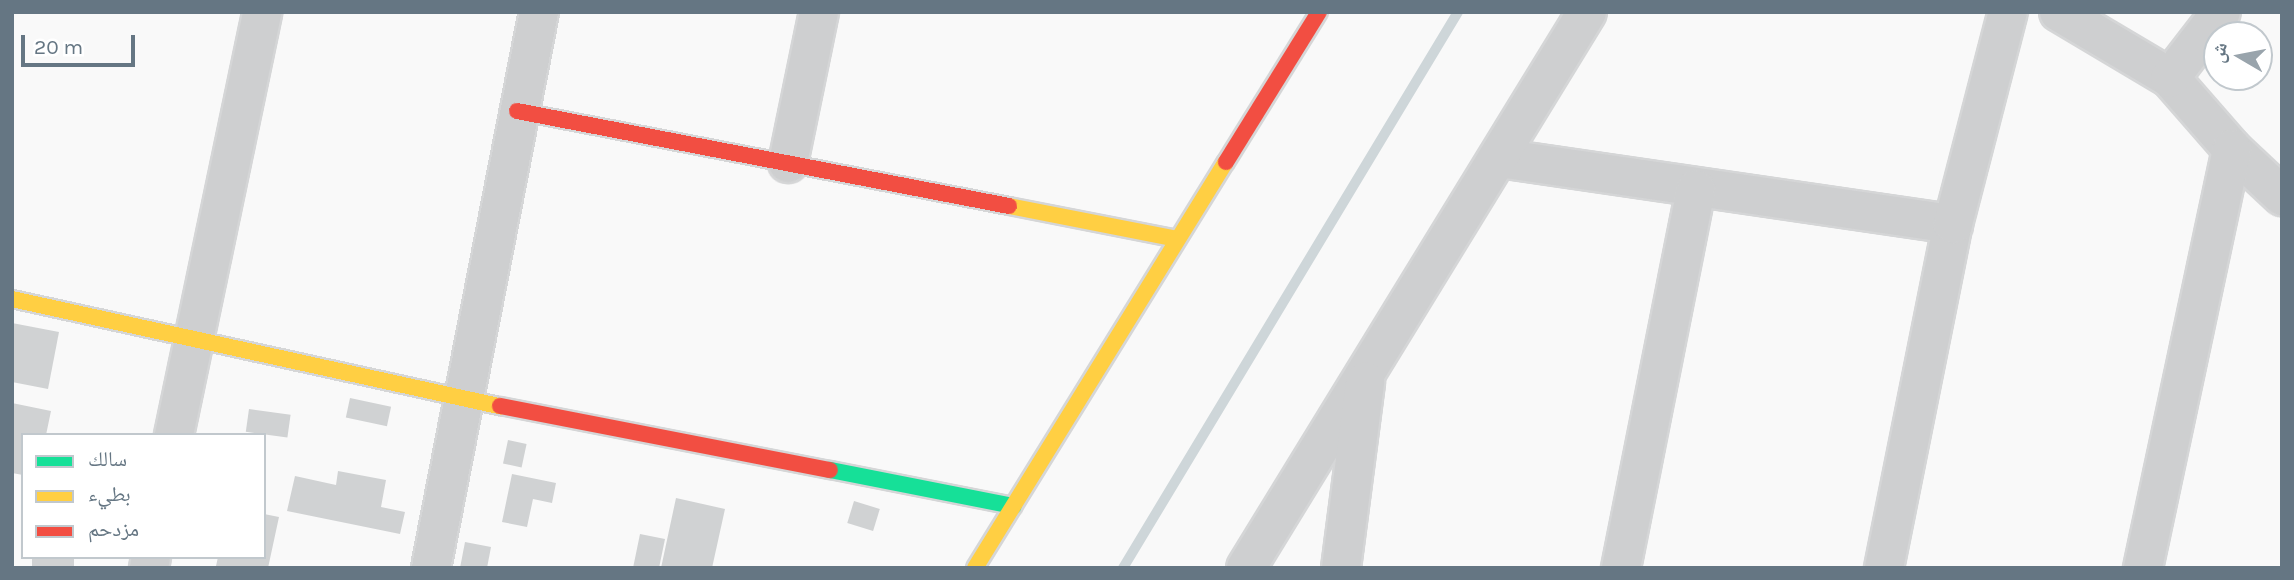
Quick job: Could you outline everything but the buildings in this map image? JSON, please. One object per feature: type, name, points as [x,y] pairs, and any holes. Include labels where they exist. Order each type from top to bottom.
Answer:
[{"type":"street","points":[[174,433],[262,12]]},
{"type":"street","points":[[431,568],[517,111],[539,12]]},
{"type":"street","points":[[788,163],[819,12]]},
{"type":"street","points":[[975,568],[1319,12]]},
{"type":"street","points":[[1245,568],[1587,12]]},
{"type":"street","points":[[1884,568],[1953,223],[2008,12]]},
{"type":"street","points":[[2059,12],[2169,78],[2232,149],[2282,196]]},
{"type":"street","points":[[2169,78],[2221,12]]},
{"type":"street","points":[[517,111],[1177,239]]},
{"type":"street","points":[[2143,568],[2232,149]]},
{"type":"street","points":[[1499,158],[1696,189],[1953,223]]},
{"type":"street","points":[[1621,568],[1696,189]]},
{"type":"street","points":[[12,299],[463,398],[1014,506]]},
{"type":"street","points":[[1341,568],[1367,366]]},
{"type":"waterway","points":[[1123,568],[1458,12]]},
{"type":"traffic: fast","points":[[830,470],[1014,506]]},
{"type":"traffic: slow","points":[[975,568],[1226,162]]},
{"type":"traffic: slow","points":[[1009,206],[1177,239]]},
{"type":"traffic: slow","points":[[12,299],[500,406]]},
{"type":"traffic: jam","points":[[1226,162],[1319,12]]},
{"type":"traffic: jam","points":[[517,111],[1009,206]]},
{"type":"traffic: jam","points":[[500,406],[830,470]]}]
